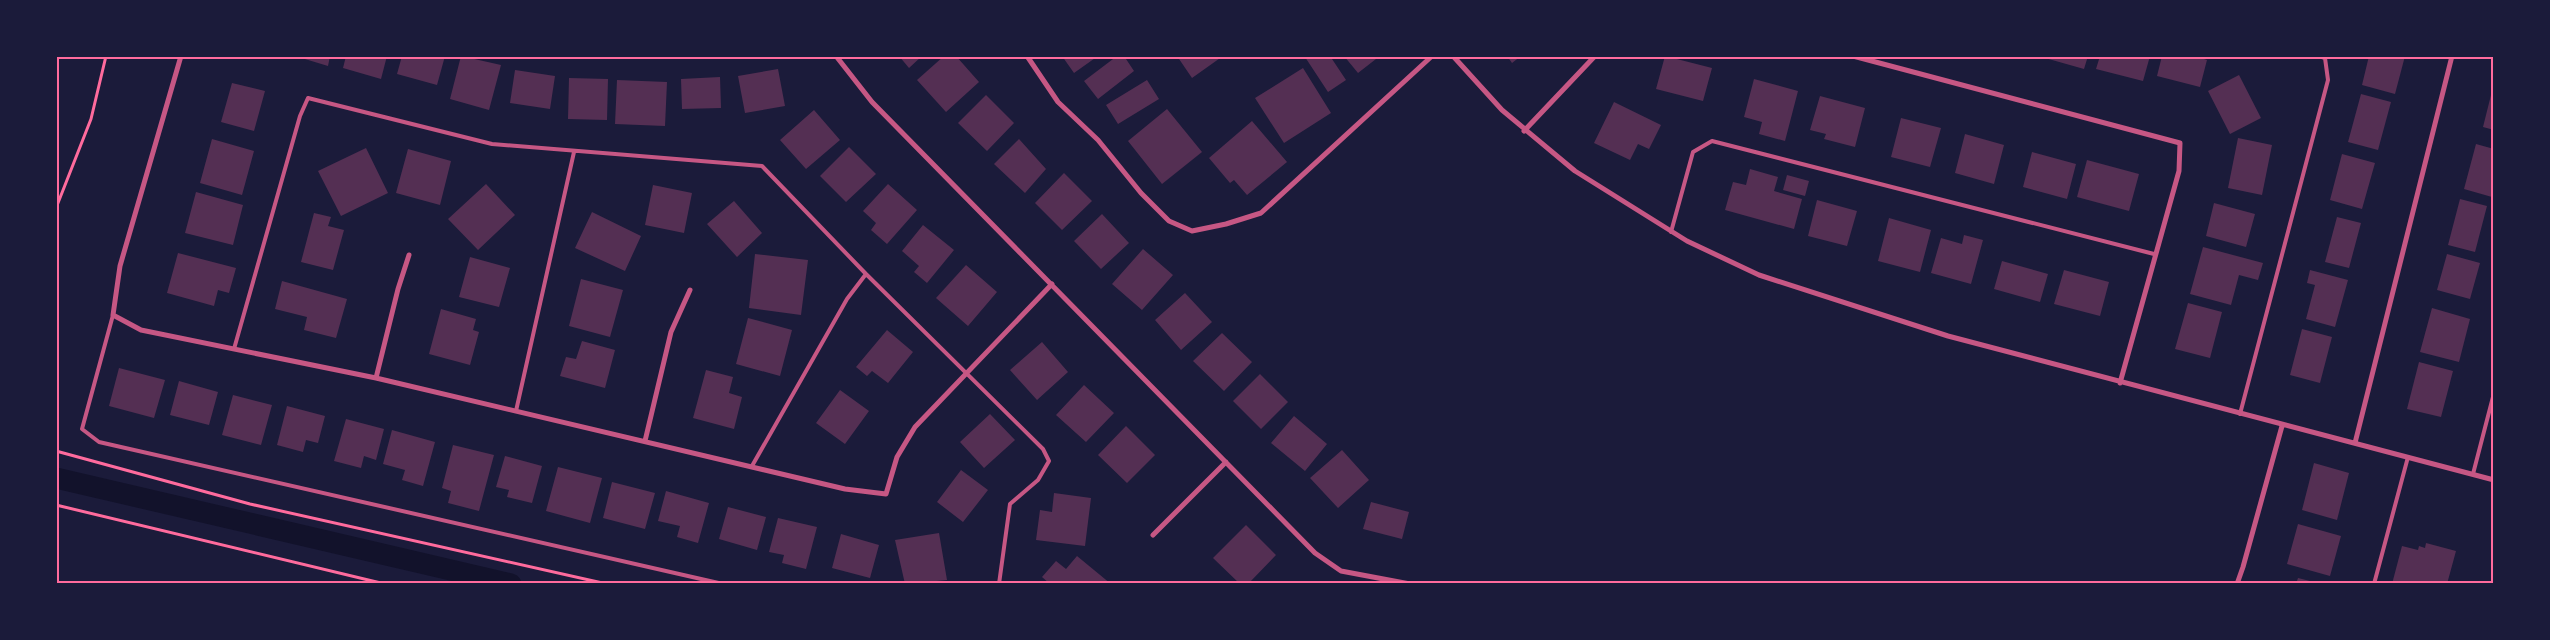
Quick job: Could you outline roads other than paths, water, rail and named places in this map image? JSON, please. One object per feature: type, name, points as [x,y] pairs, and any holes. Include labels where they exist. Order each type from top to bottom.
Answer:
[{"type":"street","points":[[181,56],[120,266],[113,315],[141,330],[376,378],[845,489],[886,494],[897,457],[916,427],[1052,284]]},
{"type":"street","points":[[836,56],[872,102],[1315,553],[1341,571],[1410,584]]},
{"type":"street","points":[[1027,56],[1058,102],[1098,140],[1141,193],[1169,221],[1192,231],[1226,224],[1261,213],[1432,56]]},
{"type":"street","points":[[1453,56],[1502,110],[1524,131],[1575,171],[1671,232],[1759,275],[1948,336],[2282,426],[2494,480]]},
{"type":"street","points":[[1524,131],[1595,56]]},
{"type":"street","points":[[1852,56],[2180,143],[2178,171],[2120,383]]},
{"type":"street","points":[[2354,443],[2452,56]]},
{"type":"street","points":[[376,378],[398,289],[409,255]]},
{"type":"street","points":[[645,441],[671,332],[690,290]]},
{"type":"street","points":[[2237,584],[2244,567],[2282,426]]},
{"type":"street","points":[[1153,535],[1226,462]]},
{"type":"lane","points":[[2240,414],[2328,80],[2325,58],[2319,56]]},
{"type":"lane","points":[[234,349],[300,116],[308,98],[492,144],[762,166],[866,274],[1043,449],[1049,461],[1038,480],[1010,504],[999,584]]},
{"type":"lane","points":[[1671,232],[1693,152],[1712,141],[2154,254]]},
{"type":"lane","points":[[516,411],[574,152]]},
{"type":"lane","points":[[752,466],[847,299],[866,274]]},
{"type":"lane","points":[[113,315],[82,429],[99,442],[723,584]]},
{"type":"lane","points":[[2473,474],[2494,393]]},
{"type":"lane","points":[[2374,584],[2408,457]]},
{"type":"waterway","points":[[56,478],[511,584]]}]
